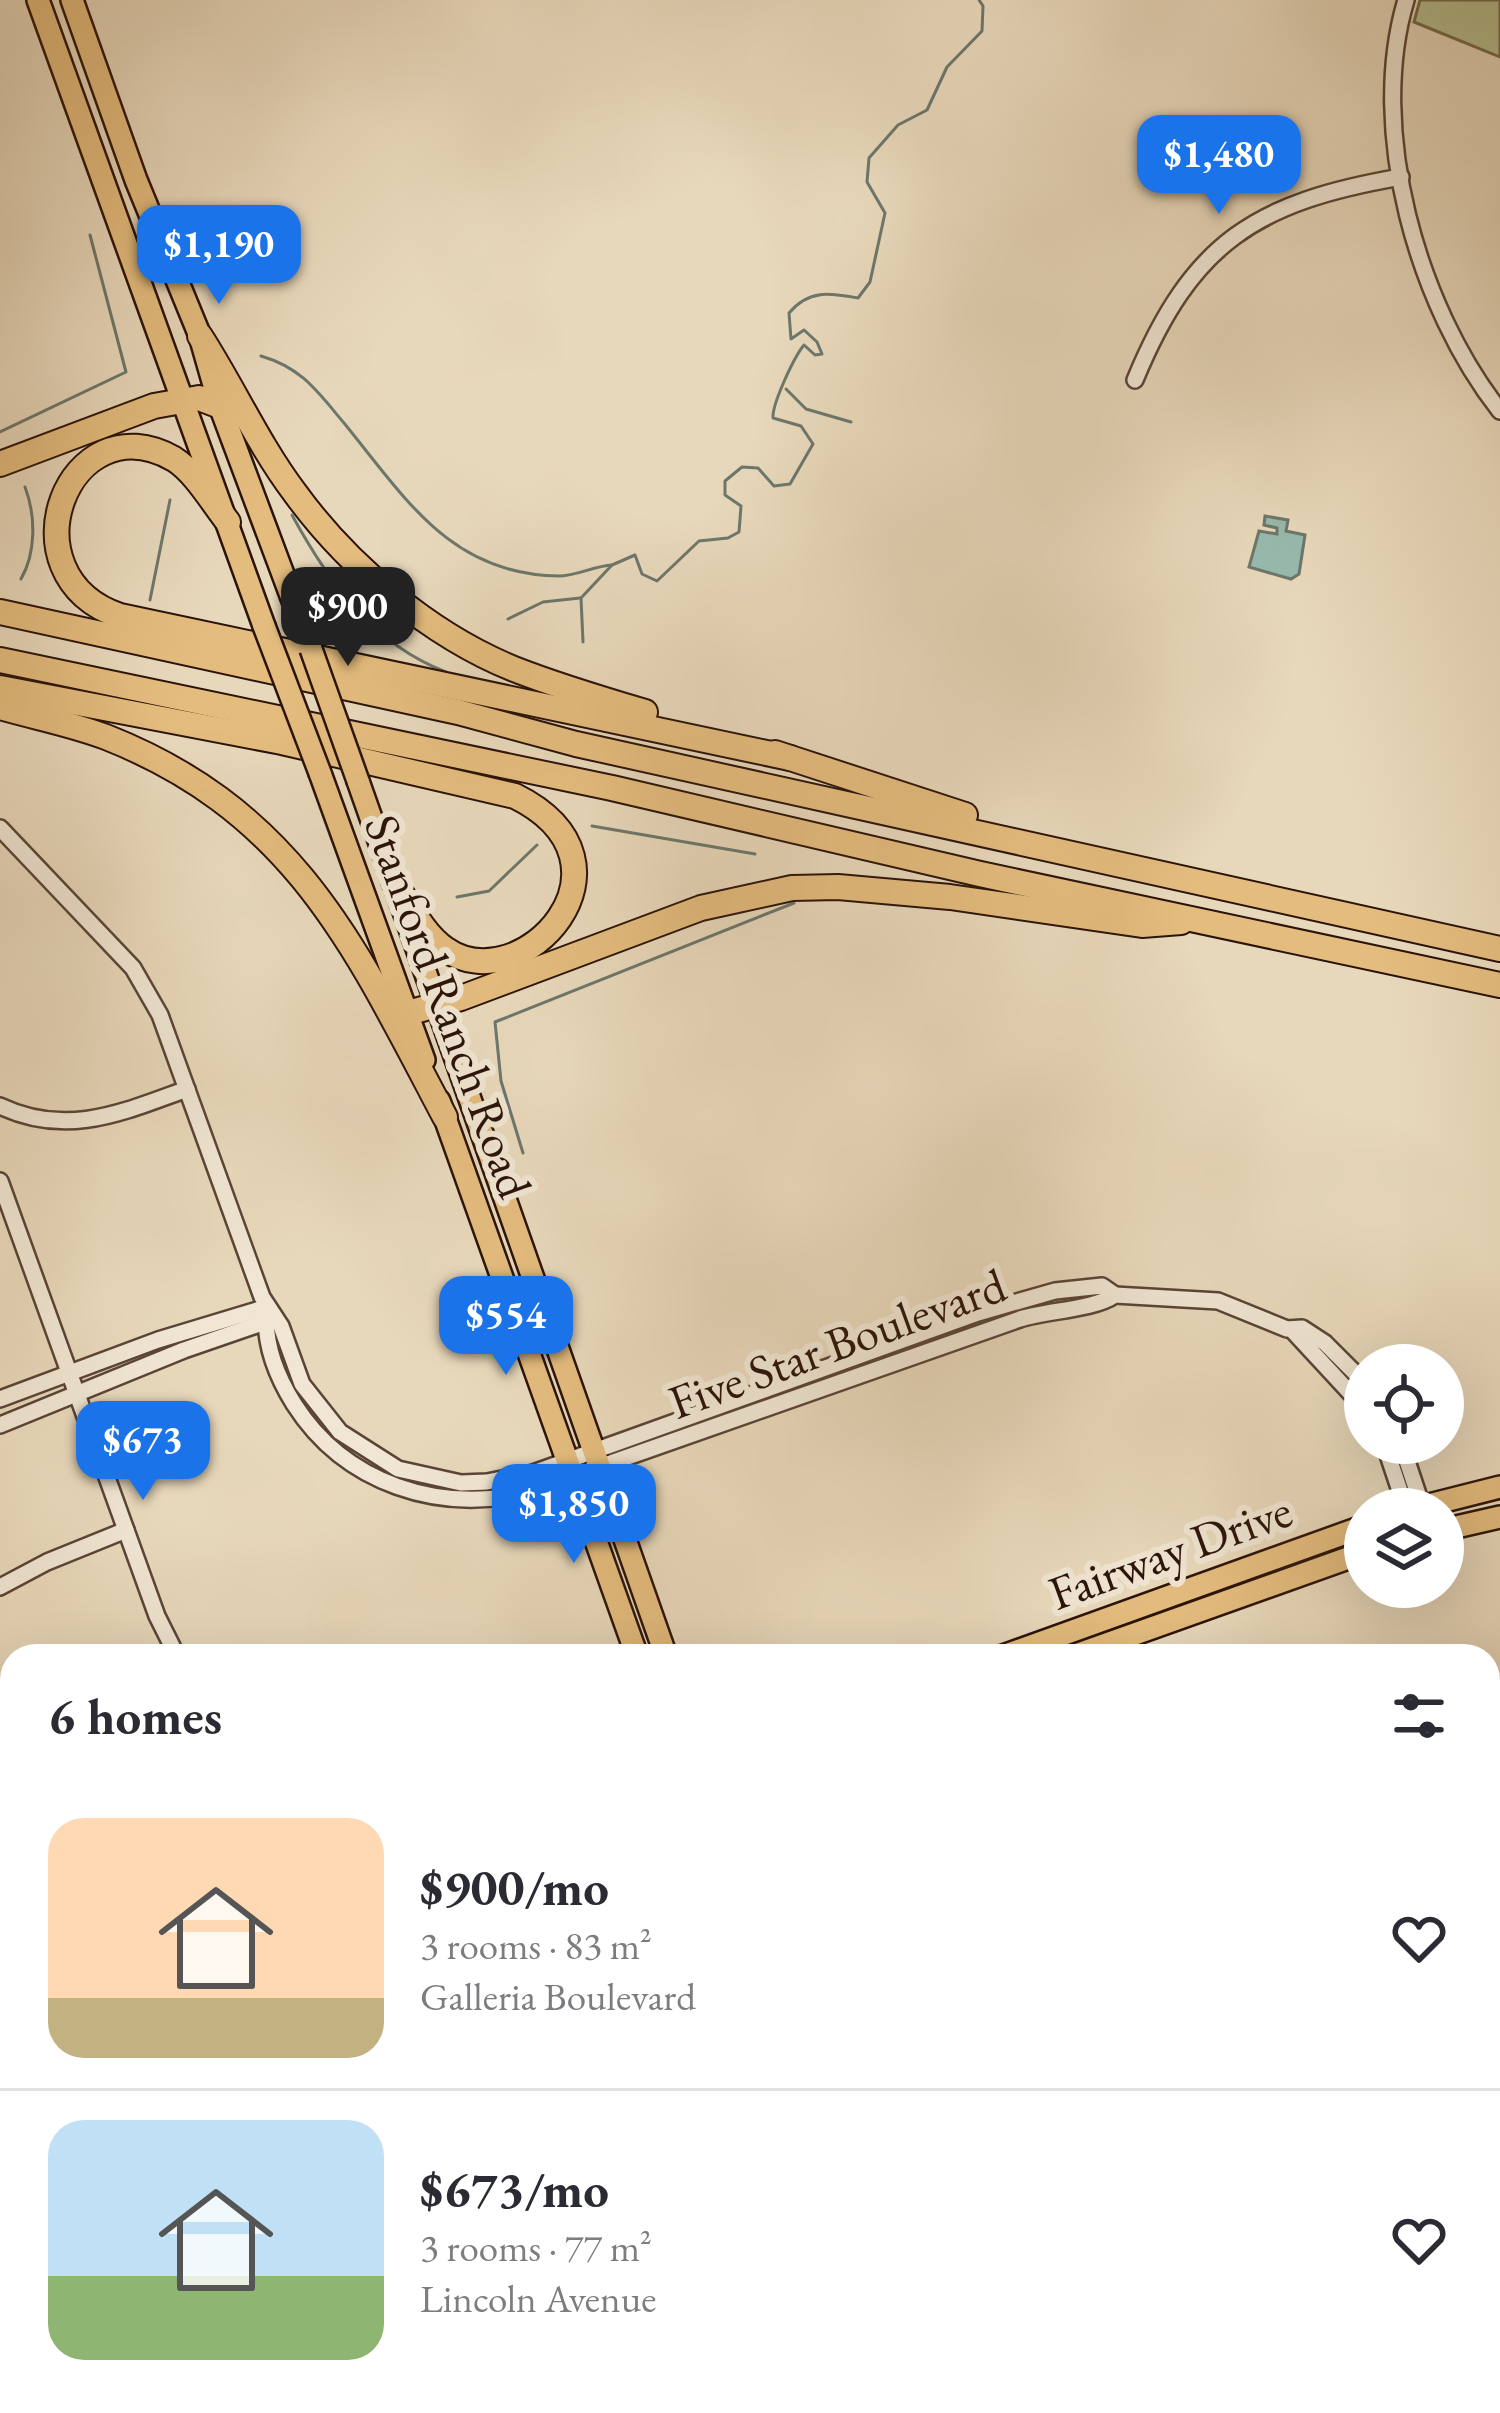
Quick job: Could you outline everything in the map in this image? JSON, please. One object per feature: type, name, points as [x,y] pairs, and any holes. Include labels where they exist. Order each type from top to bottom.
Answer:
[{"type":"highway","points":[[200,336],[279,470],[312,515],[376,579],[432,622],[512,668],[1030,835],[1063,851]]},
{"type":"highway","points":[[0,464],[184,399],[199,398],[220,406]]},
{"type":"highway","points":[[228,522],[174,460],[142,449],[123,449],[92,458],[69,477],[54,499],[48,536],[52,558],[70,590],[108,612],[790,758]]},
{"type":"highway","points":[[0,612],[1500,949]]},
{"type":"highway","points":[[0,660],[612,788],[980,874],[1500,985]]},
{"type":"highway","points":[[0,688],[282,742],[515,796],[541,809],[562,831],[573,855],[574,884],[566,910],[552,931],[528,949],[496,959],[465,958],[441,946],[394,882]]},
{"type":"highway","points":[[0,707],[100,735],[148,756],[206,790],[270,842],[334,915],[445,1118]]},
{"type":"highway","points":[[408,1013],[701,908],[792,887],[950,897],[1142,925],[1207,920]]},
{"type":"main road","points":[[72,0],[103,88]]},
{"type":"main road","points":[[39,4],[62,17],[83,67],[103,88]]},
{"type":"main road","name":"Stanford Ranch Road","points":[[39,4],[633,1644]]},
{"type":"main road","name":"Stanford Ranch Road","points":[[103,88],[200,336],[220,406],[438,1005],[662,1644]]},
{"type":"main road","points":[[1464,1496],[1500,1487]]},
{"type":"main road","points":[[1464,1525],[1500,1517]]},
{"type":"main road","name":"Fairway Drive","points":[[1036,1644],[1344,1534]]},
{"type":"main road","name":"Fairway Drive","points":[[1107,1644],[1344,1559]]},
{"type":"street","points":[[1406,0],[1392,85],[1401,177],[1416,250],[1444,317],[1500,411]]},
{"type":"street","points":[[1135,380],[1180,289],[1224,245],[1296,202],[1401,177]]},
{"type":"street","name":"Five Star Boulevard","points":[[0,828],[143,982],[188,1089],[269,1316],[302,1384],[340,1432],[398,1469],[461,1483],[570,1470]]},
{"type":"street","points":[[0,1106],[42,1120],[86,1122],[188,1089]]},
{"type":"street","points":[[0,1181],[169,1644]]},
{"type":"street","points":[[0,1244],[20,1237]]},
{"type":"street","name":"Five Star Boulevard","points":[[596,1461],[710,1408],[1016,1300],[1102,1286],[1115,1294],[1218,1301],[1291,1329],[1302,1328],[1344,1362]]},
{"type":"street","name":"Five Star Boulevard","points":[[269,1316],[265,1335],[278,1373],[300,1413],[345,1459],[413,1493],[488,1500],[596,1461],[716,1427],[1020,1319],[1059,1308],[1102,1304],[1115,1294]]},
{"type":"street","points":[[0,1400],[69,1372],[269,1316]]},
{"type":"street","points":[[0,1425],[269,1316]]},
{"type":"street","name":"Five Star Boulevard","points":[[1291,1329],[1344,1386]]},
{"type":"street","points":[[710,1408],[716,1427]]},
{"type":"street","points":[[300,1413],[309,1412],[340,1432]]},
{"type":"street","points":[[413,1493],[421,1487],[461,1483]]},
{"type":"street","points":[[0,1587],[126,1530]]},
{"type":"green space","points":[[1420,0],[1500,0],[1500,57],[1414,22]]},
{"type":"water","points":[[1265,516],[1288,520],[1286,531],[1305,535],[1299,574],[1291,579],[1249,567],[1259,531],[1277,534],[1277,528],[1264,525]]},
{"type":"waterway","points":[[583,642],[581,598],[612,565],[635,555],[642,574],[657,581],[699,541],[739,532],[741,506],[725,495],[725,481],[742,467],[758,468],[774,486],[790,484],[813,444],[801,426],[773,418],[774,411],[804,345],[815,355],[822,354],[804,330],[791,339],[789,313],[812,296],[858,298],[870,282],[885,213],[867,182],[869,158],[898,125],[927,110],[947,67],[982,31],[979,0]]},
{"type":"waterway","points":[[0,432],[126,372],[90,235]]},
{"type":"waterway","points":[[261,356],[308,382],[411,505],[460,547],[521,572],[565,576],[612,565]]},
{"type":"waterway","points":[[786,389],[806,409],[851,422]]},
{"type":"waterway","points":[[21,579],[33,534],[25,487]]},
{"type":"waterway","points":[[150,600],[170,500]]},
{"type":"waterway","points":[[292,515],[355,608],[396,645],[446,672]]},
{"type":"waterway","points":[[508,619],[543,602],[580,598]]},
{"type":"waterway","points":[[592,826],[755,854]]},
{"type":"waterway","points":[[457,897],[489,891],[537,845]]},
{"type":"waterway","points":[[523,1153],[501,1081],[495,1022],[794,903]]}]
